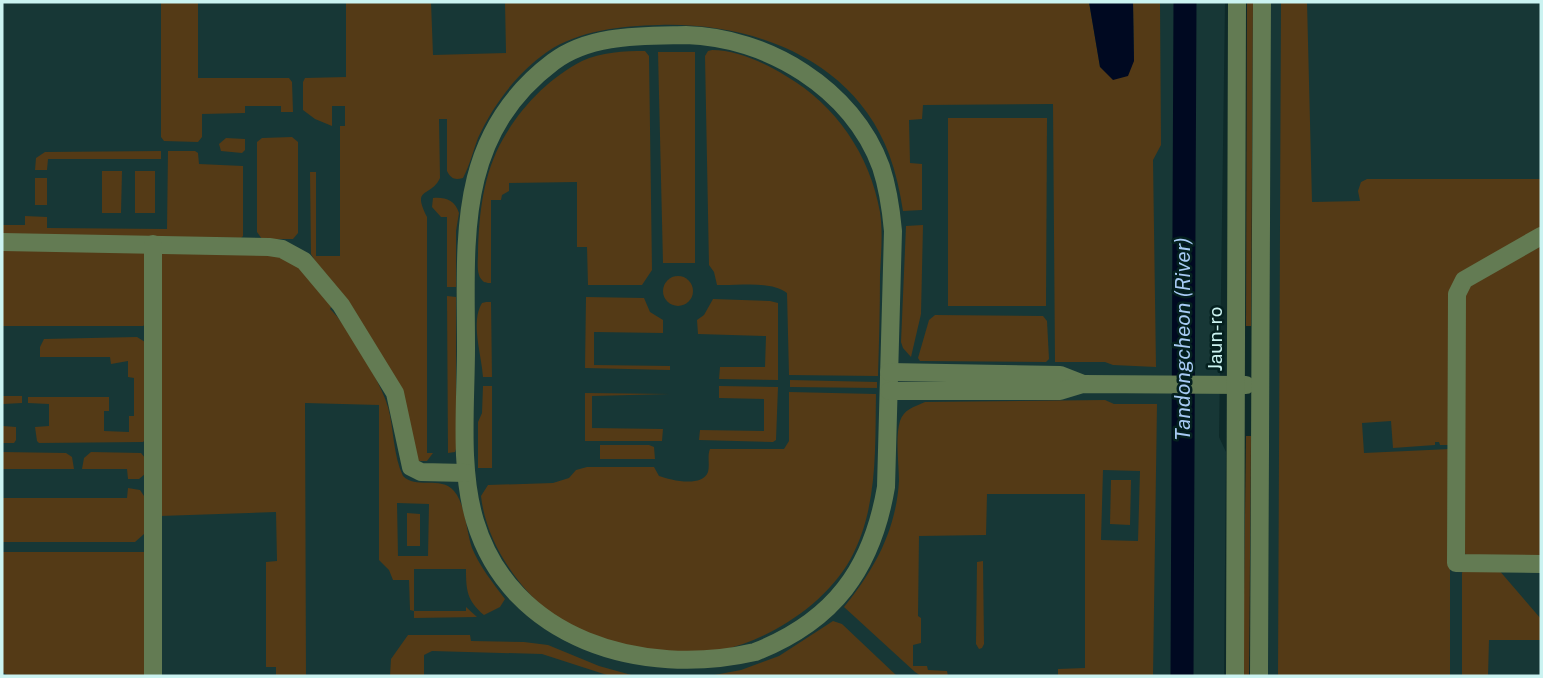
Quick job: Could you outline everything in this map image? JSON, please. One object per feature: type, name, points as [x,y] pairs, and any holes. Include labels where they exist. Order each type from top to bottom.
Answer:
[{"type":"street","name":"Jaun-ro","points":[[1235,676],[1237,2]]},
{"type":"street","points":[[1259,676],[1262,2]]},
{"type":"street","points":[[686,35],[709,36],[772,55],[806,74],[830,93],[867,138],[881,166],[890,199],[893,231],[887,477],[881,520],[858,573],[841,595],[822,613],[780,642],[732,661],[676,672],[603,656],[561,635],[528,610],[503,581],[475,522],[466,473],[468,219],[476,171],[495,128],[521,92],[555,61],[574,50],[597,43],[643,36],[686,35]]},
{"type":"street","points":[[1541,236],[1464,280],[1457,294],[1456,537],[1456,564],[1541,564]]},
{"type":"street","points":[[2,242],[269,247],[294,254],[304,261],[341,306],[390,383],[399,406],[411,467],[421,472],[466,473]]},
{"type":"street","points":[[153,244],[153,676]]},
{"type":"street","points":[[889,372],[1060,375],[1083,384]]},
{"type":"street","points":[[889,391],[1060,391],[1083,384],[1260,385]]},
{"type":"shaded area","points":[[2,2],[1225,2],[1219,437],[1226,452],[1224,676],[2,676]]},
{"type":"shaded area","points":[[161,2],[212,2],[198,3],[198,78],[289,78],[292,82],[293,112],[281,112],[281,106],[245,106],[245,113],[202,114],[202,137],[198,142],[164,141],[161,137]]},
{"type":"shaded area","points":[[346,2],[431,2],[433,55],[506,53],[505,2],[1089,2],[1100,67],[1134,61],[1133,2],[1160,2],[1161,145],[1153,160],[1156,367],[1113,365],[1105,362],[1055,362],[1053,104],[923,105],[922,119],[909,120],[910,163],[922,164],[922,210],[903,211],[889,154],[873,121],[852,94],[826,71],[796,53],[764,40],[730,31],[659,25],[616,28],[573,39],[536,60],[507,91],[491,114],[478,138],[463,178],[453,178],[447,171],[447,119],[439,119],[440,178],[424,193],[421,201],[427,217],[427,453],[433,453],[427,461],[416,461],[407,417],[311,254],[310,172],[316,172],[316,256],[340,256],[340,126],[345,126],[345,106],[332,106],[332,126],[315,119],[303,110],[303,82],[305,78],[346,77]]},
{"type":"shaded area","points":[[1089,2],[1133,2],[1134,61],[1128,76],[1113,80],[1100,67]]},
{"type":"shaded area","points":[[1247,2],[1253,2],[1251,326],[1246,326]]},
{"type":"shaded area","points":[[1271,2],[1541,2],[1541,676],[1268,676]]},
{"type":"shaded area","points":[[1281,2],[1307,2],[1312,202],[1360,201],[1358,191],[1361,182],[1367,179],[1541,179],[1541,228],[1466,271],[1451,445],[1435,442],[1435,445],[1393,448],[1391,421],[1362,423],[1364,453],[1450,449],[1450,676],[1278,676]]},
{"type":"shaded area","points":[[712,50],[751,58],[804,88],[835,117],[859,152],[875,191],[881,220],[878,376],[789,375],[787,293],[772,286],[717,285],[709,265],[705,56]]},
{"type":"shaded area","points":[[645,51],[649,56],[652,270],[642,285],[588,285],[587,247],[577,247],[577,182],[509,183],[509,191],[502,195],[501,200],[491,200],[491,283],[484,282],[479,274],[478,263],[483,195],[496,152],[510,127],[547,85],[582,61],[605,54]]},
{"type":"shaded area","points":[[658,52],[695,52],[695,263],[663,263]]},
{"type":"shaded area","points":[[948,118],[1047,118],[1046,306],[948,306]]},
{"type":"shaded area","points":[[292,137],[298,142],[298,233],[293,239],[262,239],[257,232],[257,142],[262,138]]},
{"type":"shaded area","points":[[226,138],[245,139],[245,150],[242,153],[221,151],[219,144]]},
{"type":"shaded area","points":[[161,151],[161,159],[48,159],[47,170],[35,170],[36,158],[45,152]]},
{"type":"shaded area","points":[[168,151],[195,151],[198,153],[199,164],[243,166],[241,238],[2,234],[2,225],[25,225],[25,216],[47,217],[47,228],[167,229]]},
{"type":"shaded area","points":[[102,171],[122,171],[121,213],[102,213]]},
{"type":"shaded area","points":[[135,171],[155,171],[155,213],[135,213]]},
{"type":"shaded area","points":[[35,178],[47,178],[47,205],[35,205]]},
{"type":"shaded area","points":[[433,198],[449,200],[459,213],[456,231],[456,287],[447,287],[447,217],[441,217],[432,207]]},
{"type":"shaded area","points":[[923,225],[921,314],[911,357],[901,342],[906,226]]},
{"type":"shaded area","points":[[1541,246],[1541,557],[1467,555],[1464,553],[1465,288]]},
{"type":"shaded area","points":[[2,247],[147,253],[146,324],[2,326]]},
{"type":"shaded area","points":[[162,251],[275,254],[298,267],[332,305],[330,309],[372,370],[388,407],[397,459],[403,476],[415,482],[448,486],[458,497],[472,548],[505,599],[500,607],[484,615],[478,610],[469,595],[466,569],[414,569],[414,611],[410,610],[409,580],[393,580],[389,570],[379,560],[379,405],[305,403],[306,676],[276,676],[276,667],[266,667],[266,562],[277,561],[276,512],[160,516]],"holes":[[[397,503],[429,504],[428,556],[398,556]]]},
{"type":"shaded area","points":[[678,276],[689,280],[693,291],[689,302],[678,306],[667,302],[663,291],[667,280]]},
{"type":"shaded area","points":[[447,296],[456,297],[456,449],[455,452],[448,453]]},
{"type":"shaded area","points":[[586,297],[644,298],[650,312],[663,320],[663,333],[594,332],[594,365],[670,366],[670,370],[585,368]]},
{"type":"shaded area","points":[[713,299],[778,303],[778,380],[719,379],[720,367],[765,367],[766,336],[698,334],[697,320],[704,315]]},
{"type":"shaded area","points":[[491,302],[492,377],[483,377],[477,329],[479,311],[482,303]]},
{"type":"shaded area","points":[[935,315],[1043,316],[1047,321],[1049,359],[1046,362],[920,361],[918,358],[929,320]]},
{"type":"shaded area","points":[[137,337],[145,342],[146,439],[143,442],[39,443],[35,427],[49,426],[49,404],[28,403],[28,397],[109,397],[109,411],[104,411],[104,431],[129,432],[129,416],[134,416],[134,378],[128,377],[128,361],[111,364],[110,357],[40,357],[40,347],[44,339]]},
{"type":"shaded area","points":[[790,380],[877,382],[877,388],[790,387]]},
{"type":"shaded area","points":[[483,386],[492,386],[492,468],[478,468],[478,422],[482,413]]},
{"type":"shaded area","points":[[719,386],[778,387],[776,440],[699,440],[700,430],[764,431],[764,399],[719,398]]},
{"type":"shaded area","points":[[789,392],[876,394],[873,479],[866,521],[859,541],[839,576],[811,605],[795,617],[759,637],[722,650],[645,652],[628,649],[558,619],[531,595],[507,565],[484,514],[481,496],[488,485],[553,483],[569,478],[576,470],[587,467],[654,467],[659,476],[664,478],[678,481],[699,480],[708,472],[710,449],[784,449],[789,441]]},
{"type":"shaded area","points":[[585,393],[670,394],[592,396],[592,428],[663,429],[662,441],[585,441]]},
{"type":"shaded area","points":[[2,396],[22,396],[22,403],[3,404],[3,426],[16,427],[14,443],[2,443]]},
{"type":"shaded area","points":[[1105,400],[1114,404],[1157,404],[1153,676],[1058,676],[1058,669],[1085,668],[1085,494],[987,494],[986,535],[919,536],[918,616],[921,618],[921,643],[913,645],[913,666],[947,671],[948,676],[921,676],[844,607],[874,563],[894,516],[899,481],[897,443],[900,421],[907,411],[925,402]],"holes":[[[1103,470],[1140,471],[1138,541],[1101,540]]]},
{"type":"shaded area","points":[[1246,436],[1251,436],[1249,676],[1243,676]]},
{"type":"shaded area","points":[[600,445],[649,445],[654,447],[655,459],[600,459]]},
{"type":"shaded area","points":[[2,452],[66,453],[72,457],[74,469],[2,469]]},
{"type":"shaded area","points":[[91,452],[141,453],[146,459],[145,474],[139,479],[128,479],[127,469],[82,469],[84,458]]},
{"type":"shaded area","points":[[1111,480],[1131,480],[1130,525],[1110,524]]},
{"type":"shaded area","points":[[128,488],[140,490],[144,496],[144,534],[135,542],[2,542],[2,498],[127,498]]},
{"type":"shaded area","points":[[407,513],[420,514],[420,546],[407,546]]},
{"type":"shaded area","points":[[2,552],[148,552],[148,676],[9,676],[2,672]]},
{"type":"shaded area","points":[[983,561],[984,644],[979,649],[976,644],[977,562]]},
{"type":"shaded area","points":[[1498,569],[1541,619],[1541,640],[1489,640],[1488,676],[1462,676],[1463,570]]},
{"type":"shaded area","points":[[466,607],[477,617],[414,618],[414,611],[466,611]]},
{"type":"shaded area","points":[[833,621],[842,624],[897,676],[709,676],[741,670],[779,656]]},
{"type":"shaded area","points":[[408,635],[470,635],[471,641],[548,645],[599,666],[635,676],[610,676],[542,654],[432,651],[424,655],[424,676],[390,676],[391,659]]},
{"type":"waterway","name":"Tandongcheon (River)","points":[[1182,676],[1185,2]]}]
